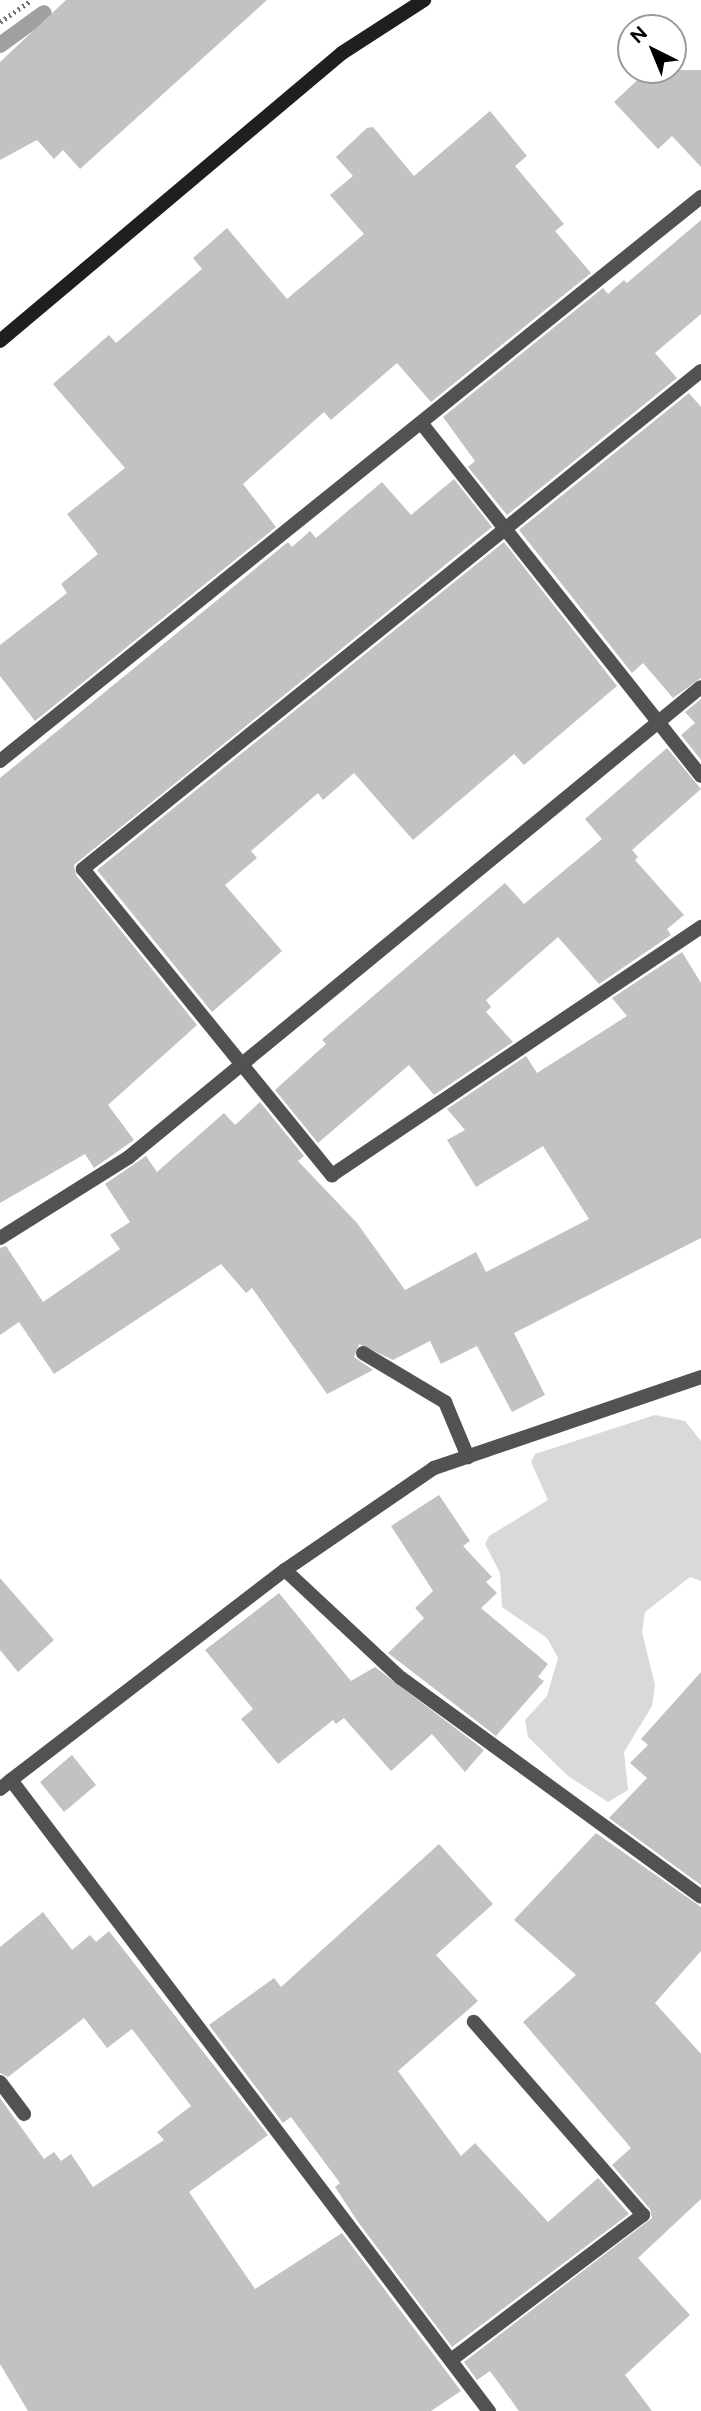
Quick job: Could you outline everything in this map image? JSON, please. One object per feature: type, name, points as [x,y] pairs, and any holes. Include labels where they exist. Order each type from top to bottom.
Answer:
[{"type":"street","points":[[0,341],[342,53],[424,0]]},
{"type":"street","points":[[0,761],[701,197]]},
{"type":"street","points":[[701,371],[83,869],[332,1175],[701,927]]},
{"type":"street","points":[[422,424],[701,776]]},
{"type":"street","points":[[0,1238],[129,1157],[701,687]]},
{"type":"street","points":[[363,1353],[445,1402],[468,1457]]},
{"type":"street","points":[[489,2411],[5,1784],[285,1570],[434,1468],[701,1377]]},
{"type":"street","points":[[285,1570],[401,1678],[701,1897]]},
{"type":"street","points":[[451,2360],[643,2216],[474,2022]]},
{"type":"street","points":[[0,2082],[24,2114]]},
{"type":"path","points":[[0,22],[31,0]]},
{"type":"shaded area","points":[[655,1415],[685,1421],[701,1441],[701,1581],[690,1577],[645,1612],[642,1632],[655,1685],[652,1706],[624,1752],[628,1790],[608,1802],[568,1776],[528,1737],[525,1720],[547,1696],[558,1658],[547,1638],[502,1607],[500,1573],[485,1544],[489,1536],[548,1500],[531,1462],[535,1454]]},
{"type":"building","points":[[66,0],[267,0],[80,169],[63,150],[54,159],[37,140],[0,160],[0,62]]},
{"type":"building","points":[[687,70],[701,70],[701,167],[672,136],[658,149],[614,102],[633,84],[687,84]]},
{"type":"building","points":[[490,111],[527,156],[515,166],[564,224],[555,231],[591,273],[431,402],[397,363],[331,420],[324,412],[243,484],[276,527],[35,721],[0,676],[0,645],[67,593],[61,584],[98,554],[67,514],[125,468],[53,384],[109,335],[116,343],[202,269],[193,258],[227,228],[287,299],[364,234],[330,195],[353,176],[336,157],[367,128],[373,127],[414,176]]},
{"type":"building","points":[[701,220],[701,314],[655,353],[677,378],[507,515],[468,467],[475,461],[443,417],[603,288],[608,294],[624,280],[627,283]]},
{"type":"building","points":[[689,393],[701,407],[701,678],[673,698],[643,663],[632,673],[519,530]]},
{"type":"building","points":[[454,479],[492,527],[74,865],[76,875],[197,1025],[108,1105],[134,1140],[94,1168],[85,1154],[0,1203],[0,778],[288,542],[292,547],[310,531],[316,538],[382,482],[411,515]]},
{"type":"building","points":[[504,542],[617,686],[524,765],[514,754],[413,840],[354,773],[323,800],[318,793],[251,851],[257,858],[225,885],[282,951],[212,1012],[97,870]]},
{"type":"building","points":[[701,699],[701,760],[681,735],[695,723],[685,712]]},
{"type":"building","points":[[667,748],[701,789],[632,850],[638,857],[635,860],[684,915],[667,929],[671,935],[599,984],[558,937],[486,1000],[491,1007],[486,1012],[513,1042],[434,1095],[409,1065],[318,1143],[275,1090],[326,1044],[322,1040],[505,883],[524,904],[602,839],[585,819]]},
{"type":"building","points":[[682,952],[701,983],[701,1238],[514,1333],[545,1395],[512,1412],[477,1346],[441,1364],[430,1341],[393,1360],[359,1344],[354,1357],[373,1370],[327,1394],[252,1288],[246,1293],[221,1264],[54,1374],[19,1322],[0,1335],[0,1248],[6,1246],[43,1302],[120,1249],[110,1235],[130,1222],[105,1184],[146,1156],[157,1172],[224,1113],[235,1125],[260,1102],[304,1156],[298,1161],[357,1223],[405,1290],[476,1252],[486,1272],[589,1219],[543,1146],[476,1187],[447,1140],[465,1130],[447,1109],[526,1056],[537,1073],[627,1016],[612,998]]},
{"type":"building","points":[[439,1495],[470,1541],[463,1546],[492,1577],[486,1582],[497,1593],[481,1608],[548,1664],[538,1677],[544,1681],[496,1736],[388,1653],[424,1618],[415,1608],[433,1591],[391,1526]]},
{"type":"building","points":[[0,1578],[54,1640],[18,1672],[0,1650]]},
{"type":"building","points":[[279,1593],[351,1681],[375,1667],[484,1750],[465,1772],[432,1734],[391,1771],[344,1718],[336,1724],[333,1720],[278,1764],[241,1719],[253,1709],[205,1650]]},
{"type":"building","points":[[701,1672],[701,1885],[609,1818],[647,1778],[630,1763],[648,1745],[641,1739]]},
{"type":"building","points":[[72,1755],[96,1785],[64,1812],[40,1782]]},
{"type":"building","points":[[596,1833],[701,1907],[701,1951],[655,2003],[701,2054],[701,2199],[638,2258],[690,2315],[625,2375],[652,2411],[519,2411],[490,2371],[477,2380],[464,2362],[652,2218],[650,2209],[612,2165],[631,2148],[523,2022],[576,1975],[514,1920]]},
{"type":"building","points":[[439,1844],[493,1904],[436,1955],[478,2001],[398,2071],[461,2156],[475,2143],[548,2222],[598,2178],[629,2214],[452,2347],[358,2222],[335,2187],[340,2183],[291,2117],[283,2123],[209,2025],[274,1978],[281,1987]]},
{"type":"building","points":[[43,1912],[72,1950],[90,1935],[96,1942],[109,1931],[268,2135],[189,2192],[255,2289],[342,2233],[461,2391],[431,2411],[28,2411],[0,2364],[0,2098],[44,2159],[54,2152],[61,2161],[71,2154],[93,2187],[164,2140],[157,2132],[191,2106],[132,2029],[107,2048],[84,2018],[8,2077],[0,2073],[0,1947]]},
{"type":"waterway","points":[[0,45],[44,13]]}]
